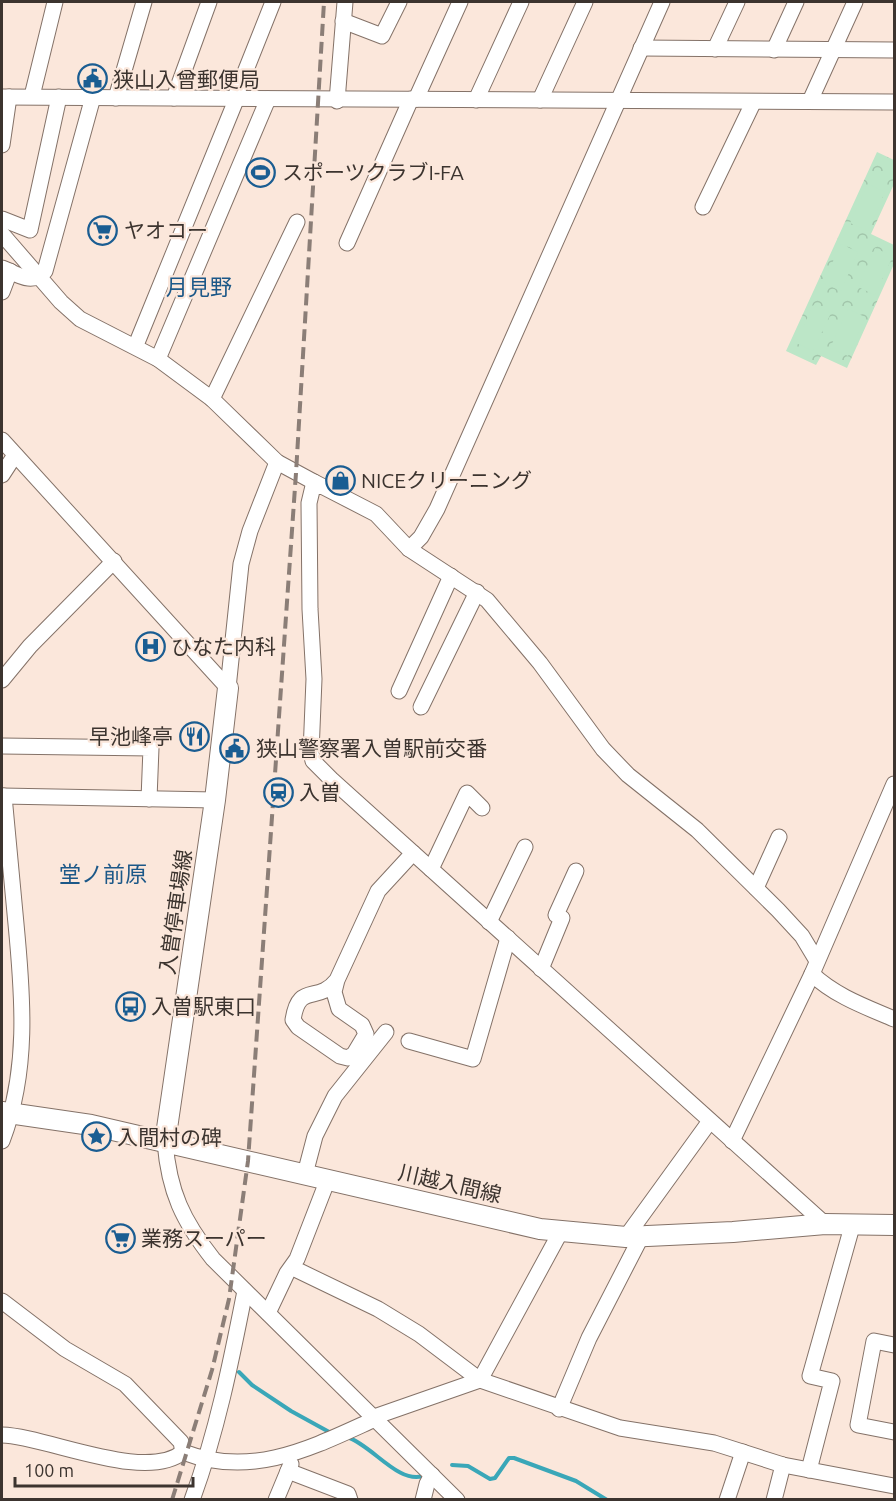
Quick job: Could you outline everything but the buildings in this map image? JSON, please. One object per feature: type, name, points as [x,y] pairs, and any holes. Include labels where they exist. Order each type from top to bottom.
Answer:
[{"type":"main road","name":"入曽停車場線","points":[[165,1142],[215,800],[228,688]]},
{"type":"main road","name":"川越入間線","points":[[7,1113],[91,1125],[540,1229],[634,1237],[825,1224],[894,1225]]},
{"type":"street","points":[[32,96],[55,2]]},
{"type":"street","points":[[116,98],[144,2]]},
{"type":"street","points":[[174,98],[209,2]]},
{"type":"street","points":[[136,345],[273,2]]},
{"type":"street","points":[[337,101],[345,2]]},
{"type":"street","points":[[343,21],[382,36],[399,2]]},
{"type":"street","points":[[346,243],[460,2]]},
{"type":"street","points":[[476,100],[521,2]]},
{"type":"street","points":[[540,100],[585,2]]},
{"type":"street","points":[[409,549],[421,537],[436,509],[662,2]]},
{"type":"street","points":[[715,49],[737,2]]},
{"type":"street","points":[[774,50],[796,2]]},
{"type":"street","points":[[810,101],[855,2]]},
{"type":"street","points":[[641,48],[894,49]]},
{"type":"street","points":[[2,145],[5,97],[337,101],[413,99],[753,103],[894,102]]},
{"type":"street","points":[[2,219],[30,230],[59,97]]},
{"type":"street","points":[[2,292],[6,270],[26,278],[39,278],[45,271],[93,97]]},
{"type":"street","points":[[158,358],[268,99]]},
{"type":"street","points":[[703,207],[753,103]]},
{"type":"street","points":[[212,399],[297,222]]},
{"type":"street","points":[[2,234],[39,278],[80,319],[158,358],[212,399],[277,462],[376,514],[409,549],[487,600],[540,663],[615,761],[697,830],[796,929],[824,985],[894,1019]]},
{"type":"street","points":[[2,440],[228,688]]},
{"type":"street","points":[[2,475],[15,455]]},
{"type":"street","points":[[228,688],[241,564],[250,531],[277,462]]},
{"type":"street","points":[[315,482],[309,503],[310,609],[314,679],[311,753],[313,761],[825,1224]]},
{"type":"street","points":[[2,680],[30,646],[114,561]]},
{"type":"street","points":[[399,691],[451,576]]},
{"type":"street","points":[[421,708],[477,592]]},
{"type":"street","points":[[2,747],[151,748],[149,799]]},
{"type":"street","points":[[732,1141],[814,968],[894,784]]},
{"type":"street","points":[[431,869],[466,793],[482,808]]},
{"type":"street","points":[[2,1141],[23,1036],[22,990],[3,796],[215,800]]},
{"type":"street","points":[[756,888],[779,837]]},
{"type":"street","points":[[489,922],[525,847]]},
{"type":"street","points":[[339,1009],[334,992],[337,980],[378,891],[413,853]]},
{"type":"street","points":[[541,969],[562,918],[556,915],[576,871]]},
{"type":"street","points":[[409,1041],[473,1059],[508,938]]},
{"type":"street","points":[[312,994],[362,1025],[366,1034],[354,1054],[348,1058],[340,1056],[298,1027],[293,1020],[297,1001],[312,994],[323,993],[337,980]]},
{"type":"street","points":[[305,1174],[315,1136],[334,1096],[386,1032]]},
{"type":"street","points":[[559,1408],[634,1237],[710,1121]]},
{"type":"street","points":[[165,1142],[174,1194],[186,1222],[213,1259],[457,1500]]},
{"type":"street","points":[[268,1313],[287,1273],[293,1268],[328,1179]]},
{"type":"street","points":[[809,1470],[832,1381],[810,1376],[853,1223]]},
{"type":"street","points":[[183,1452],[207,1460],[271,1461],[374,1418],[480,1380],[561,1231]]},
{"type":"street","points":[[293,1268],[385,1314],[418,1334],[480,1380],[620,1428],[714,1443],[783,1465],[894,1486]]},
{"type":"street","points":[[192,1500],[207,1460],[229,1374],[245,1292]]},
{"type":"street","points":[[2,1301],[65,1349],[133,1390],[181,1442],[183,1452]]},
{"type":"street","points":[[894,1345],[874,1341],[858,1425],[894,1432]]},
{"type":"street","points":[[2,1435],[32,1439],[109,1459],[146,1461],[178,1456],[183,1452]]},
{"type":"street","points":[[276,1500],[297,1452]]},
{"type":"street","points":[[727,1500],[743,1452]]},
{"type":"street","points":[[774,1500],[783,1465]]},
{"type":"street","points":[[288,1471],[348,1494],[350,1500]]},
{"type":"street","points":[[423,1500],[432,1475]]},
{"type":"green space","points":[[877,152],[894,160],[894,184],[871,234],[894,245],[894,264],[847,368],[821,356],[816,365],[786,351]]},
{"type":"green space","points":[[868,184],[885,192],[868,231],[850,223]]},
{"type":"green space","points":[[841,244],[858,252],[841,291],[823,283]]},
{"type":"green space","points":[[875,248],[893,256],[875,295],[858,287]]},
{"type":"green space","points":[[813,305],[831,313],[813,351],[796,343]]},
{"type":"green space","points":[[848,309],[865,317],[848,356],[830,348]]},
{"type":"waterway","points":[[239,1372],[252,1385],[291,1411],[331,1433]]},
{"type":"waterway","points":[[347,1437],[404,1474],[414,1477],[423,1476]]},
{"type":"waterway","points":[[452,1465],[468,1466],[490,1479],[495,1478],[509,1458],[514,1458],[576,1481],[607,1500]]},
{"type":"railway","points":[[172,1500],[212,1370],[229,1299],[248,1161],[296,473],[324,2]]},
{"type":"place","name":"狭山入曾郵便局","points":[[92,79]]},
{"type":"place","name":"スポーツクラブI-FA","points":[[261,172]]},
{"type":"place","name":"ヤオコー","points":[[103,230]]},
{"type":"place","name":"NICEクリーニング","points":[[340,480]]},
{"type":"place","name":"ひなた内科","points":[[150,646]]},
{"type":"place","name":"早池峰亭","points":[[194,736]]},
{"type":"place","name":"狭山警察署入曽駅前交番","points":[[235,748]]},
{"type":"place","name":"入曽","points":[[278,792]]},
{"type":"place","name":"入曽駅東口","points":[[130,1006]]},
{"type":"place","name":"入間村の碑","points":[[96,1137]]},
{"type":"place","name":"業務スーパー","points":[[120,1238]]},
{"type":"district","name":"月見野","points":[[199,286]]},
{"type":"district","name":"堂ノ前原","points":[[103,873]]}]
